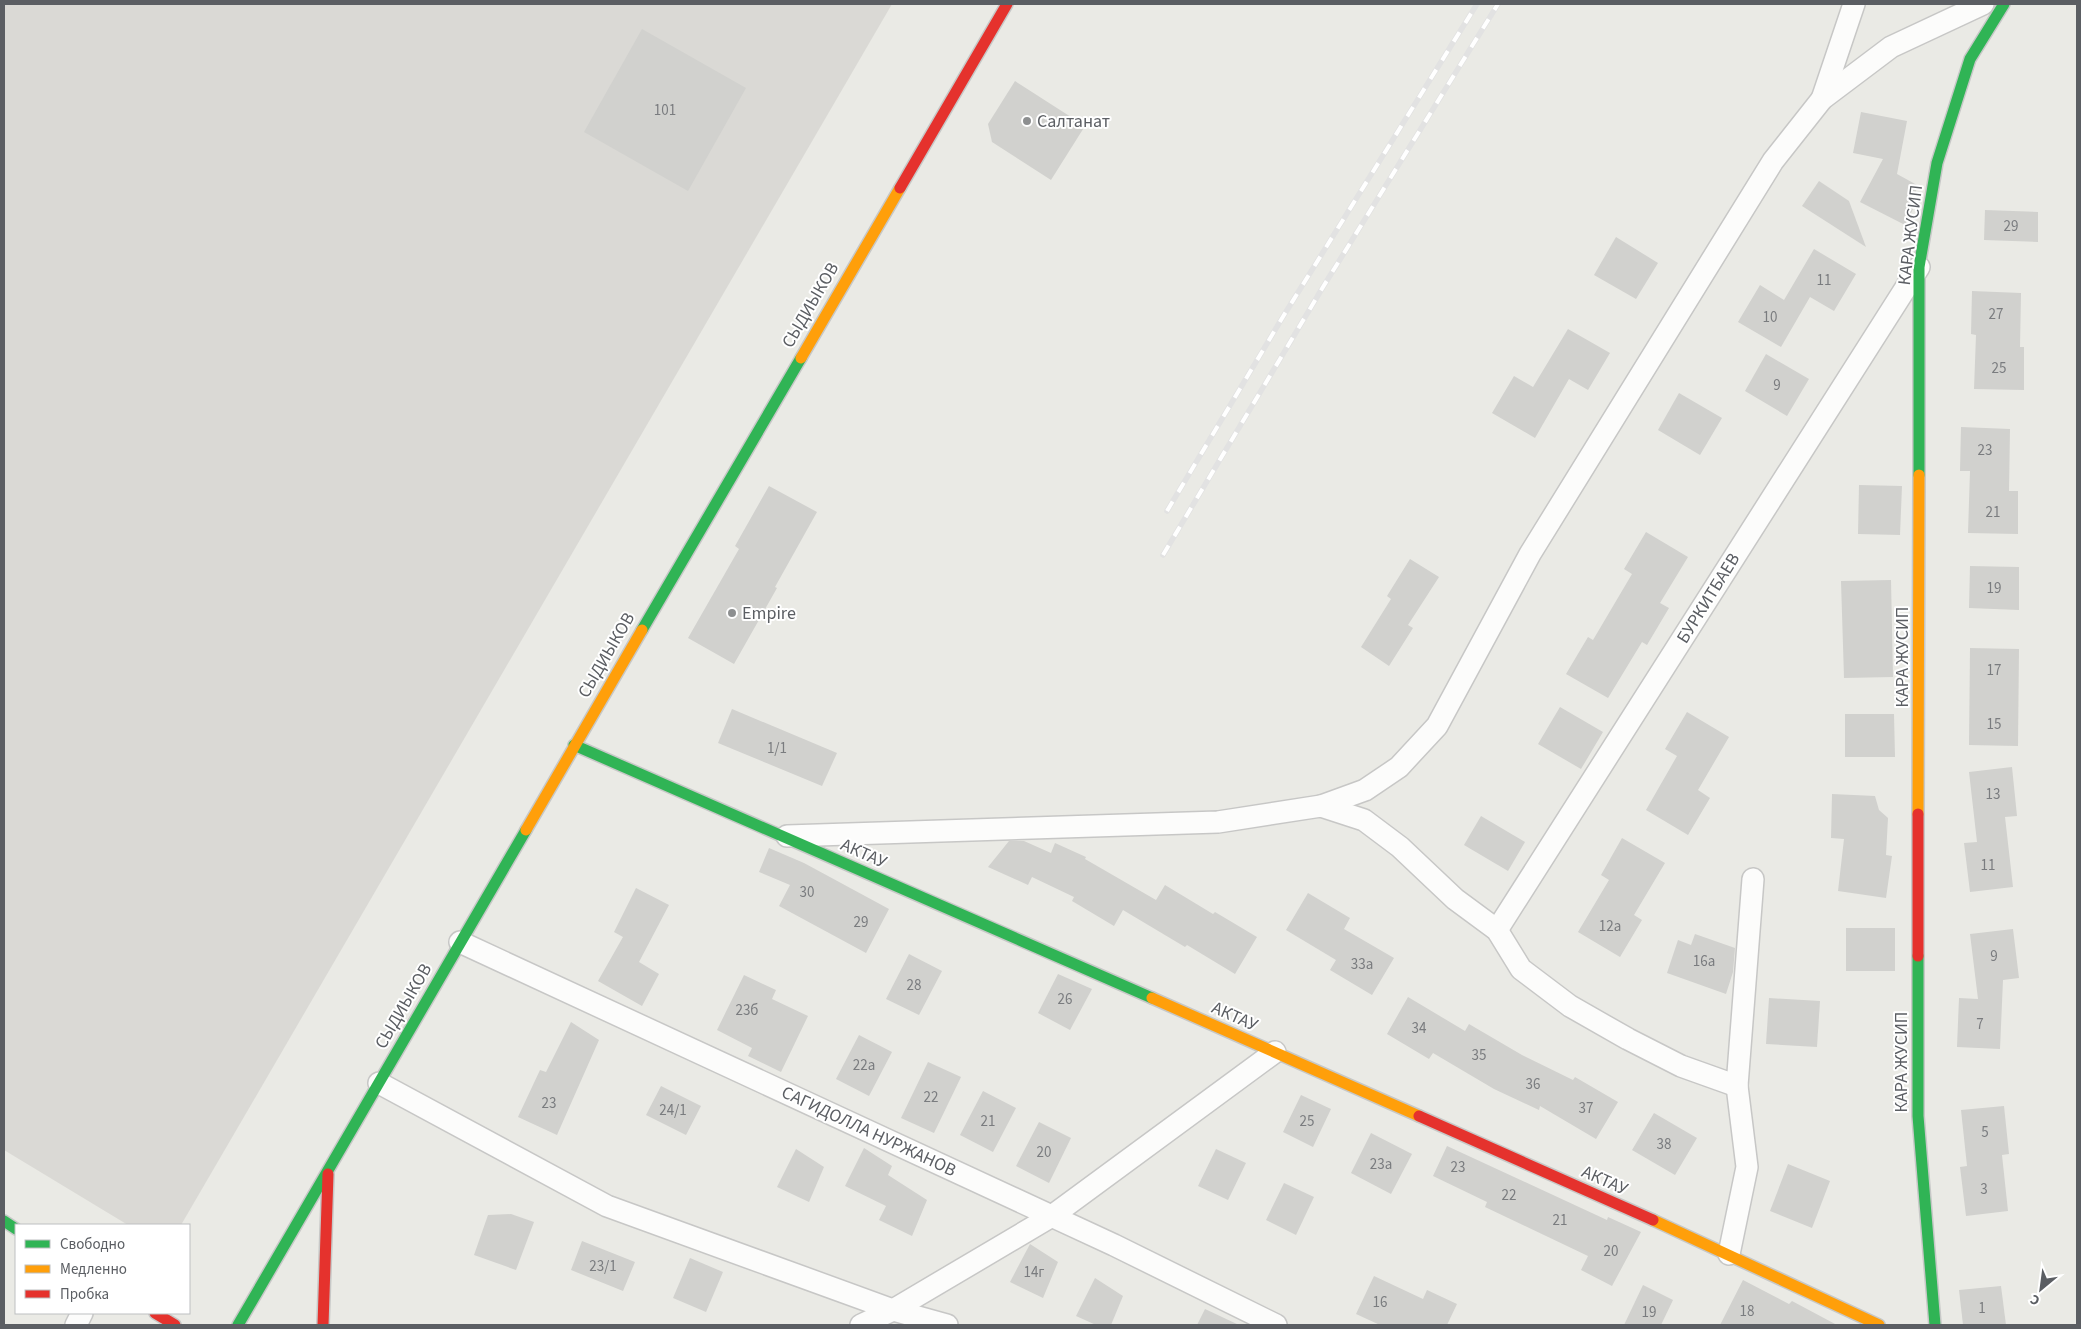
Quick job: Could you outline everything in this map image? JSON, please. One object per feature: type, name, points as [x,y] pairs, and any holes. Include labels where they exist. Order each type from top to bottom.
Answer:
[{"type":"street","name":"СЫДИЫКОВ","points":[[238,1325],[1007,4]]},
{"type":"street","points":[[1822,99],[1854,4]]},
{"type":"street","points":[[784,836],[1218,822],[1321,806],[1365,790],[1399,767],[1437,726],[1530,554],[1772,161],[1822,99],[1891,47],[1983,4]]},
{"type":"street","name":"КАРА ЖУСИП","points":[[1934,1325],[1918,1116],[1919,266],[1937,163],[1970,60],[2004,4]]},
{"type":"street","name":"БУРКИТБАЕВ","points":[[1497,930],[1919,266]]},
{"type":"street","name":"АКТАУ","points":[[574,745],[1275,1052],[1729,1254],[1879,1325]]},
{"type":"street","points":[[1321,806],[1364,820],[1400,847],[1455,899],[1497,930],[1521,968],[1570,1006],[1681,1066],[1737,1086]]},
{"type":"street","points":[[1729,1254],[1747,1167],[1737,1086],[1753,879]]},
{"type":"street","name":"САГИДОЛЛА НУРЖАНОВ","points":[[460,942],[1052,1216],[1276,1325]]},
{"type":"street","points":[[862,1325],[893,1310],[1052,1216],[1275,1052]]},
{"type":"street","points":[[379,1083],[607,1206],[893,1310],[947,1325]]},
{"type":"street","points":[[323,1325],[328,1172]]},
{"type":"street","points":[[4,1221],[15,1228]]},
{"type":"street","points":[[156,1314],[175,1325]]},
{"type":"shaded area","points":[[4,4],[892,4],[182,1224],[126,1224],[4,1150]]},
{"type":"building","points":[[642,29],[746,88],[688,191],[584,132]]},
{"type":"building","points":[[1015,81],[1085,126],[1051,180],[992,142],[988,124]]},
{"type":"building","points":[[1861,112],[1907,121],[1897,174],[1917,185],[1913,209],[1905,225],[1860,202],[1883,159],[1853,153]]},
{"type":"building","points":[[1819,181],[1849,201],[1866,247],[1802,206]]},
{"type":"building","points":[[1985,210],[2038,212],[2038,242],[1984,240]]},
{"type":"building","points":[[1616,237],[1658,263],[1636,299],[1594,275]]},
{"type":"building","points":[[1814,249],[1856,274],[1834,311],[1810,297],[1781,347],[1738,322],[1760,285],[1784,300]]},
{"type":"building","points":[[1972,291],[2021,293],[2020,347],[2024,347],[2024,390],[1974,389],[1976,335],[1971,334]]},
{"type":"building","points":[[1568,329],[1610,353],[1588,390],[1569,379],[1535,438],[1492,413],[1514,376],[1533,387]]},
{"type":"building","points":[[1766,354],[1809,379],[1787,416],[1745,391]]},
{"type":"building","points":[[1679,393],[1722,418],[1700,455],[1658,430]]},
{"type":"building","points":[[1961,427],[2010,429],[2009,491],[2018,491],[2018,534],[1968,533],[1970,471],[1960,471]]},
{"type":"building","points":[[1859,485],[1902,486],[1900,535],[1858,534]]},
{"type":"building","points":[[769,486],[817,512],[734,664],[688,638],[739,549],[735,546]]},
{"type":"building","points":[[1646,532],[1688,557],[1660,603],[1669,608],[1647,645],[1642,642],[1608,698],[1566,674],[1588,637],[1593,640],[1632,574],[1624,569]]},
{"type":"building","points":[[1410,559],[1439,577],[1408,625],[1413,628],[1389,666],[1361,647],[1391,599],[1387,596]]},
{"type":"building","points":[[1970,566],[2019,567],[2019,610],[1969,608]]},
{"type":"building","points":[[1891,580],[1893,677],[1844,678],[1841,581]]},
{"type":"building","points":[[1970,648],[2019,649],[2018,746],[1969,745]]},
{"type":"building","points":[[1560,707],[1603,732],[1581,769],[1538,744]]},
{"type":"building","points":[[732,709],[837,753],[822,786],[718,743]]},
{"type":"building","points":[[1687,712],[1729,737],[1698,790],[1710,798],[1688,835],[1646,810],[1677,756],[1665,749]]},
{"type":"building","points":[[1845,714],[1894,714],[1895,757],[1845,757]]},
{"type":"building","points":[[2012,767],[2017,816],[2005,817],[2013,887],[1970,892],[1964,843],[1977,842],[1969,772]]},
{"type":"building","points":[[1832,794],[1875,796],[1879,810],[1888,818],[1886,855],[1892,856],[1886,898],[1838,891],[1844,839],[1831,838]]},
{"type":"building","points":[[1481,816],[1525,842],[1508,871],[1464,845]]},
{"type":"building","points":[[1622,838],[1665,863],[1634,915],[1642,920],[1620,957],[1578,932],[1609,880],[1601,875]]},
{"type":"building","points":[[1009,841],[1024,841],[1051,853],[1055,843],[1086,857],[1085,859],[1156,900],[1165,885],[1213,914],[1215,912],[1257,937],[1235,974],[1123,910],[1114,926],[1072,901],[1074,897],[1032,877],[1028,885],[988,867]]},
{"type":"building","points":[[769,848],[804,863],[889,909],[866,953],[779,906],[790,885],[759,872]]},
{"type":"building","points":[[636,888],[669,905],[639,962],[659,974],[642,1006],[598,981],[623,937],[614,932]]},
{"type":"building","points":[[1308,893],[1350,918],[1344,929],[1394,958],[1372,995],[1330,970],[1336,960],[1286,930]]},
{"type":"building","points":[[1846,928],[1895,928],[1895,971],[1846,971]]},
{"type":"building","points":[[2013,929],[2019,978],[2003,980],[2000,1049],[1957,1047],[1959,998],[1978,999],[1970,934]]},
{"type":"building","points":[[1695,934],[1735,948],[1733,972],[1726,994],[1667,973],[1678,940],[1691,945]]},
{"type":"building","points":[[909,954],[942,971],[919,1015],[886,999]]},
{"type":"building","points":[[1058,974],[1092,989],[1070,1030],[1038,1013]]},
{"type":"building","points":[[744,975],[776,990],[772,999],[808,1016],[781,1072],[748,1056],[752,1048],[717,1030]]},
{"type":"building","points":[[1408,997],[1465,1031],[1469,1024],[1522,1055],[1573,1080],[1575,1077],[1618,1102],[1596,1139],[1540,1106],[1539,1110],[1494,1089],[1433,1053],[1429,1059],[1387,1034]]},
{"type":"building","points":[[1769,998],[1820,1001],[1817,1047],[1766,1044]]},
{"type":"building","points":[[571,1022],[599,1040],[557,1135],[518,1117],[540,1070],[546,1072]]},
{"type":"building","points":[[859,1035],[892,1052],[869,1096],[836,1079]]},
{"type":"building","points":[[928,1062],[961,1077],[934,1133],[901,1118]]},
{"type":"building","points":[[661,1086],[701,1106],[686,1135],[646,1115]]},
{"type":"building","points":[[983,1091],[1016,1108],[993,1152],[960,1135]]},
{"type":"building","points":[[1301,1095],[1331,1109],[1313,1147],[1283,1132]]},
{"type":"building","points":[[2004,1106],[2009,1154],[2002,1155],[2008,1211],[1966,1216],[1960,1167],[1967,1166],[1961,1110]]},
{"type":"building","points":[[1654,1113],[1697,1138],[1675,1175],[1632,1150]]},
{"type":"building","points":[[1039,1122],[1071,1138],[1049,1183],[1016,1166]]},
{"type":"building","points":[[1371,1133],[1412,1154],[1391,1194],[1351,1173]]},
{"type":"building","points":[[1447,1146],[1607,1220],[1608,1217],[1641,1232],[1612,1286],[1581,1270],[1588,1256],[1485,1207],[1487,1202],[1433,1176]]},
{"type":"building","points":[[864,1148],[892,1166],[888,1175],[927,1200],[912,1236],[879,1220],[886,1206],[845,1186]]},
{"type":"building","points":[[796,1149],[824,1167],[809,1202],[777,1187]]},
{"type":"building","points":[[1216,1149],[1246,1163],[1228,1200],[1198,1186]]},
{"type":"building","points":[[1788,1164],[1830,1181],[1812,1228],[1770,1211]]},
{"type":"building","points":[[1284,1183],[1314,1197],[1296,1235],[1266,1220]]},
{"type":"building","points":[[511,1214],[534,1222],[516,1270],[474,1255],[488,1215]]},
{"type":"building","points":[[582,1241],[635,1262],[623,1291],[571,1270]]},
{"type":"building","points":[[1030,1244],[1058,1262],[1043,1298],[1010,1282]]},
{"type":"building","points":[[690,1258],[723,1272],[706,1312],[673,1298]]},
{"type":"building","points":[[1374,1276],[1423,1299],[1427,1290],[1457,1304],[1447,1325],[1380,1325],[1356,1314]]},
{"type":"building","points":[[1095,1278],[1123,1296],[1111,1325],[1096,1325],[1076,1316]]},
{"type":"building","points":[[1743,1280],[1789,1304],[1792,1301],[1837,1325],[1720,1325]]},
{"type":"building","points":[[1643,1285],[1673,1300],[1661,1325],[1624,1325]]},
{"type":"building","points":[[2001,1286],[2006,1325],[1963,1325],[1959,1290]]},
{"type":"building","points":[[1205,1309],[1239,1325],[1197,1325]]},
{"type":"railway","points":[[1167,511],[1284,315],[1477,4]]},
{"type":"railway","points":[[1163,555],[1323,287],[1498,4]]},
{"type":"traffic: fast","points":[[1919,475],[1919,267],[1937,163],[1970,59],[2004,4]]},
{"type":"traffic: fast","points":[[642,630],[801,358]]},
{"type":"traffic: fast","points":[[574,745],[1152,998]]},
{"type":"traffic: fast","points":[[238,1325],[526,830]]},
{"type":"traffic: fast","points":[[1918,956],[1918,1116],[1935,1325]]},
{"type":"traffic: fast","points":[[4,1221],[15,1228]]},
{"type":"traffic: slow","points":[[801,358],[900,188]]},
{"type":"traffic: slow","points":[[1918,814],[1919,475]]},
{"type":"traffic: slow","points":[[526,830],[642,630]]},
{"type":"traffic: slow","points":[[1152,998],[1419,1116]]},
{"type":"traffic: slow","points":[[1653,1220],[1879,1325]]},
{"type":"traffic: jam","points":[[900,188],[1007,4]]},
{"type":"traffic: jam","points":[[1918,814],[1918,956]]},
{"type":"traffic: jam","points":[[1419,1116],[1653,1220]]},
{"type":"traffic: jam","points":[[323,1325],[328,1174]]},
{"type":"traffic: jam","points":[[157,1314],[175,1325]]},
{"type":"place","name":"Салтанат","points":[[1027,121]]},
{"type":"place","name":"Empire","points":[[732,613]]}]
